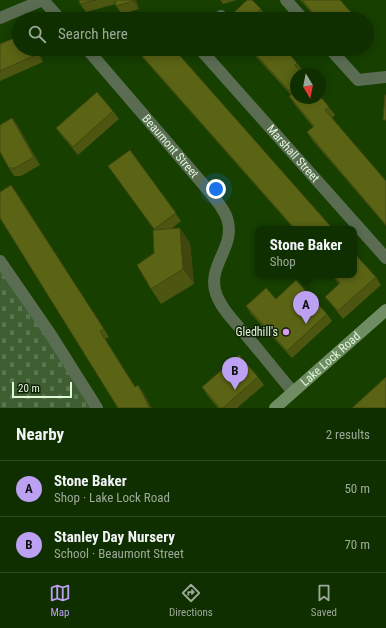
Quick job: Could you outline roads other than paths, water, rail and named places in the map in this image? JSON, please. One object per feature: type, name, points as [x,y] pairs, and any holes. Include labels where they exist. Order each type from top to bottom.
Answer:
[{"type":"street","points":[[14,12],[43,0],[54,12]]},
{"type":"street","points":[[286,0],[297,12]]},
{"type":"street","points":[[0,18],[12,13]]},
{"type":"street","name":"Beaumont Street","points":[[93,56],[209,191],[221,209],[228,221],[229,234],[226,248],[215,272],[215,290],[229,314],[293,392]]},
{"type":"street","name":"Marshall Street","points":[[206,56],[386,258]]},
{"type":"street","points":[[336,56],[358,80],[386,77]]},
{"type":"street","points":[[0,261],[51,335],[97,408]]},
{"type":"street","name":"Lake Lock Road","points":[[275,408],[386,310]]},
{"type":"place","name":"Stone Baker","points":[[306,324]]},
{"type":"place","name":"Gledhill's","points":[[286,332]]},
{"type":"place","name":"Stanley Day Nursery","points":[[235,390]]}]
